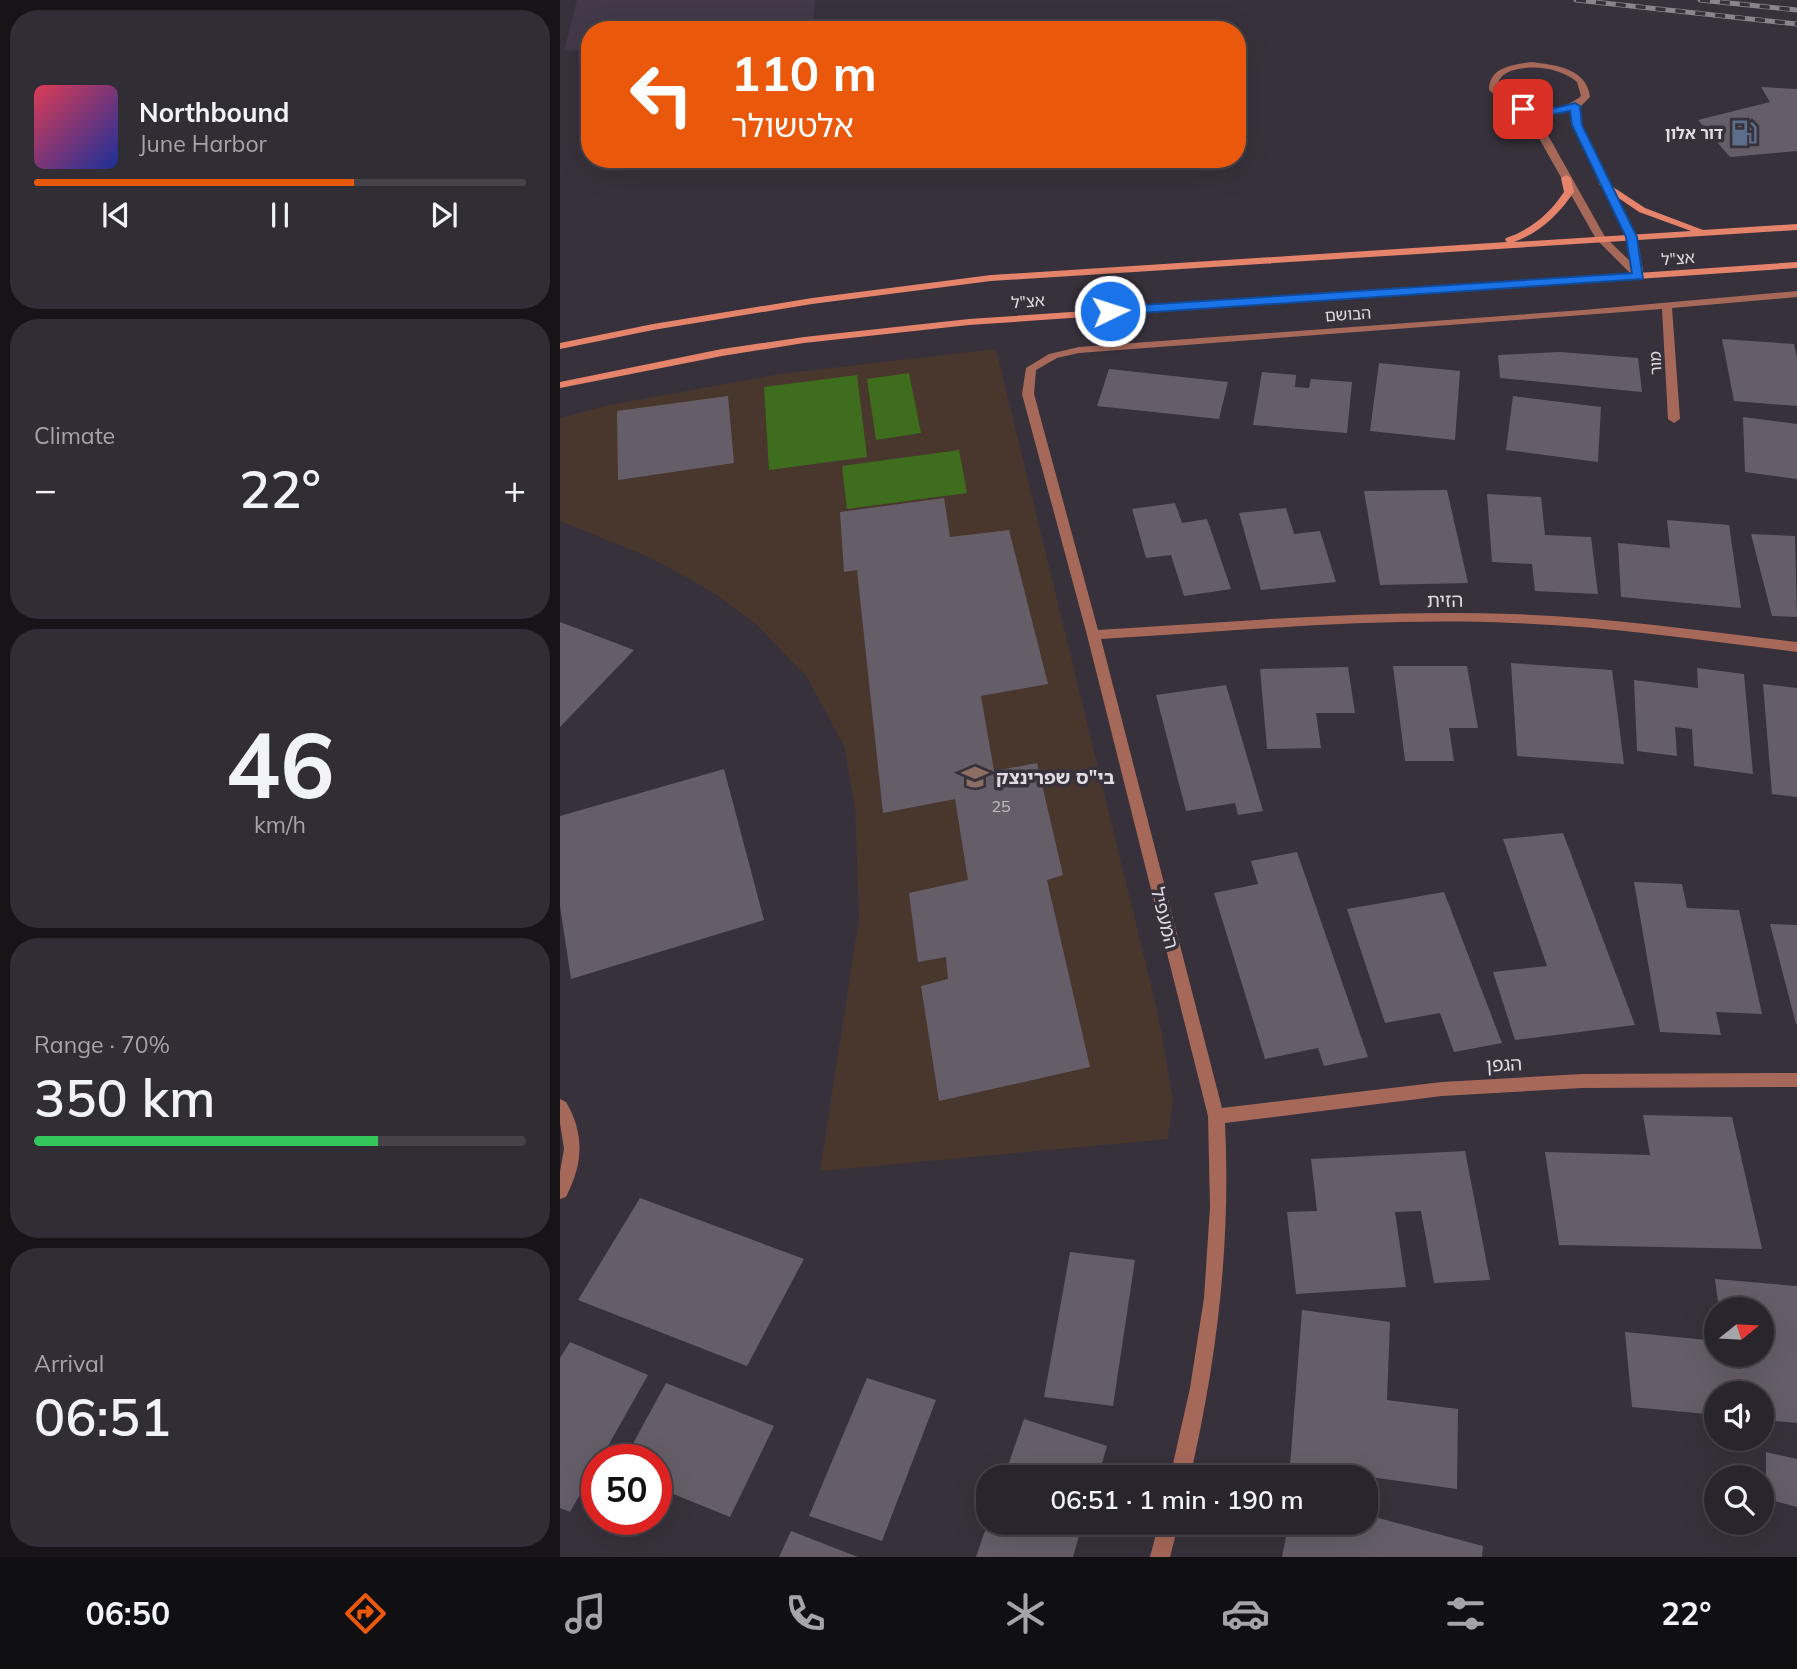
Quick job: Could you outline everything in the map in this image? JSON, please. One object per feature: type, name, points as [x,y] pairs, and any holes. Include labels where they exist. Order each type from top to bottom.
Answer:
[{"type":"main road","points":[[1492,246],[1518,238],[1543,225],[1569,192],[1566,178]]},
{"type":"main road","points":[[1604,184],[1625,201],[1650,214],[1710,233]]},
{"type":"main road","name":"אצ\"ל","points":[[560,346],[653,327],[813,301],[991,278],[1797,227]]},
{"type":"main road","name":"אצ\"ל","points":[[560,385],[647,366],[819,337],[900,329],[1110,311],[1797,265]]},
{"type":"street","points":[[1509,104],[1539,111],[1555,111],[1575,106],[1586,97],[1587,89],[1582,82],[1561,70],[1531,65],[1504,70],[1492,83],[1493,90],[1509,104],[1535,124],[1601,239],[1639,276]]},
{"type":"street","points":[[1575,106],[1577,125],[1632,237],[1639,276]]},
{"type":"street","name":"הבושם","points":[[1031,368],[1053,356],[1080,350],[1797,294]]},
{"type":"street","name":"מור","points":[[1667,305],[1674,419]]},
{"type":"street","name":"המעפיל","points":[[1031,368],[1027,394],[1093,635],[1216,1116],[1218,1196],[1210,1325],[1196,1416],[1184,1465]]},
{"type":"street","name":"הזית","points":[[1093,635],[1312,623],[1491,619],[1570,621],[1797,648]]},
{"type":"street","name":"הגפן","points":[[1216,1116],[1455,1088],[1582,1080],[1797,1080]]},
{"type":"street","points":[[560,1191],[572,1160],[572,1137],[563,1112]]},
{"type":"street","points":[[1160,1557],[1166,1535]]},
{"type":"shaded area","points":[[577,0],[815,0],[814,21],[581,21],[581,50],[564,51]]},
{"type":"shaded area","name":"בי\"ס שפרינצק","points":[[996,349],[1158,1014],[1173,1099],[1168,1139],[820,1171],[859,918],[855,807],[844,746],[807,677],[756,624],[714,593],[651,558],[560,521],[560,418],[609,405],[780,374]]},
{"type":"green space","points":[[909,373],[921,433],[876,440],[867,379]]},
{"type":"green space","points":[[857,375],[867,457],[769,470],[764,387]]},
{"type":"green space","points":[[959,450],[967,493],[847,509],[842,466]]},
{"type":"building","points":[[1761,87],[1797,89],[1797,151],[1730,157],[1698,120],[1770,102]]},
{"type":"building","points":[[1722,339],[1794,344],[1797,358],[1797,406],[1734,401]]},
{"type":"building","points":[[1560,352],[1638,358],[1642,392],[1500,378],[1498,355]]},
{"type":"building","points":[[1379,363],[1460,371],[1455,440],[1370,431]]},
{"type":"building","points":[[1109,369],[1228,382],[1219,419],[1097,406]]},
{"type":"building","points":[[1262,372],[1296,375],[1295,387],[1309,388],[1311,379],[1352,382],[1347,433],[1253,425]]},
{"type":"building","points":[[728,396],[734,463],[618,480],[617,411]]},
{"type":"building","points":[[1513,396],[1601,407],[1598,462],[1506,450]]},
{"type":"building","points":[[1743,417],[1797,424],[1797,479],[1745,472]]},
{"type":"building","points":[[1447,490],[1468,583],[1380,585],[1364,491]]},
{"type":"building","points":[[1487,494],[1541,497],[1545,535],[1591,537],[1598,594],[1535,591],[1532,564],[1492,562]]},
{"type":"building","points":[[944,498],[950,537],[1009,530],[1048,684],[981,696],[994,771],[1037,763],[1063,875],[1047,880],[1090,1067],[939,1101],[921,986],[948,979],[946,957],[918,962],[909,893],[968,880],[955,799],[883,813],[857,570],[844,572],[840,512]]},
{"type":"building","points":[[1175,503],[1182,523],[1207,519],[1231,589],[1184,596],[1171,555],[1146,558],[1132,509]]},
{"type":"building","points":[[1286,508],[1294,534],[1320,531],[1336,582],[1261,590],[1239,513]]},
{"type":"building","points":[[1667,520],[1729,525],[1741,608],[1621,597],[1618,543],[1670,548]]},
{"type":"building","points":[[1751,534],[1795,536],[1797,617],[1772,616]]},
{"type":"building","points":[[560,622],[634,650],[560,727]]},
{"type":"building","points":[[1511,663],[1612,670],[1624,764],[1517,756]]},
{"type":"building","points":[[1393,666],[1467,666],[1478,728],[1449,728],[1454,761],[1405,761]]},
{"type":"building","points":[[1348,667],[1355,713],[1316,713],[1321,748],[1267,749],[1260,669]]},
{"type":"building","points":[[1697,668],[1744,674],[1753,774],[1694,766],[1692,729],[1675,727],[1677,756],[1637,751],[1634,680],[1698,688]]},
{"type":"building","points":[[1763,684],[1797,688],[1797,797],[1772,794]]},
{"type":"building","points":[[1226,685],[1263,811],[1238,815],[1235,803],[1186,811],[1156,695]]},
{"type":"building","points":[[724,769],[764,920],[571,979],[560,906],[560,816]]},
{"type":"building","points":[[1563,833],[1635,1025],[1515,1040],[1493,972],[1547,966],[1503,839]]},
{"type":"building","points":[[1297,852],[1368,1057],[1324,1066],[1318,1048],[1265,1059],[1214,893],[1258,884],[1251,861]]},
{"type":"building","points":[[1634,882],[1682,884],[1687,908],[1739,910],[1762,1014],[1716,1012],[1721,1035],[1660,1032]]},
{"type":"building","points":[[1444,892],[1502,1043],[1454,1052],[1440,1013],[1385,1023],[1347,909]]},
{"type":"building","points":[[1770,924],[1797,925],[1797,1024],[1796,1024]]},
{"type":"building","points":[[1643,1115],[1732,1117],[1762,1249],[1559,1245],[1545,1152],[1650,1155]]},
{"type":"building","points":[[1465,1151],[1490,1280],[1434,1283],[1421,1211],[1395,1212],[1406,1287],[1296,1294],[1287,1212],[1317,1211],[1311,1159]]},
{"type":"building","points":[[640,1198],[804,1259],[747,1366],[578,1300]]},
{"type":"building","points":[[1070,1252],[1135,1260],[1113,1406],[1044,1397]]},
{"type":"building","points":[[1715,1279],[1797,1286],[1797,1423],[1774,1421],[1774,1381],[1704,1381],[1704,1414],[1632,1407],[1625,1332],[1704,1340],[1704,1367],[1774,1367],[1774,1297],[1717,1297]]},
{"type":"building","points":[[1302,1310],[1390,1322],[1387,1400],[1458,1409],[1457,1489],[1378,1478],[1378,1465],[1290,1465]]},
{"type":"building","points":[[570,1342],[648,1375],[609,1444],[581,1444],[581,1493],[570,1512],[560,1508],[560,1358]]},
{"type":"building","points":[[867,1378],[936,1400],[882,1541],[809,1516]]},
{"type":"building","points":[[666,1383],[774,1426],[730,1517],[672,1493],[672,1444],[633,1444]]},
{"type":"building","points":[[1024,1419],[1107,1446],[1101,1465],[1008,1465]]},
{"type":"building","points":[[1766,1452],[1797,1459],[1797,1507],[1774,1501],[1774,1465],[1766,1465]]},
{"type":"building","points":[[1378,1518],[1483,1546],[1482,1557],[1282,1557],[1286,1535],[1378,1535]]},
{"type":"building","points":[[791,1531],[858,1557],[779,1557]]},
{"type":"building","points":[[984,1535],[1079,1535],[1073,1557],[976,1557]]},
{"type":"railway","points":[[1576,0],[1797,24]]},
{"type":"railway","points":[[1700,0],[1797,10]]},
{"type":"place","name":"דור אלון","points":[[1744,133]]},
{"type":"place","name":"בי\"ס שפרינצק","points":[[975,777]]},
{"type":"route","points":[[1110,311],[1639,276],[1632,237],[1577,125],[1575,106],[1555,111],[1523,109]]}]
